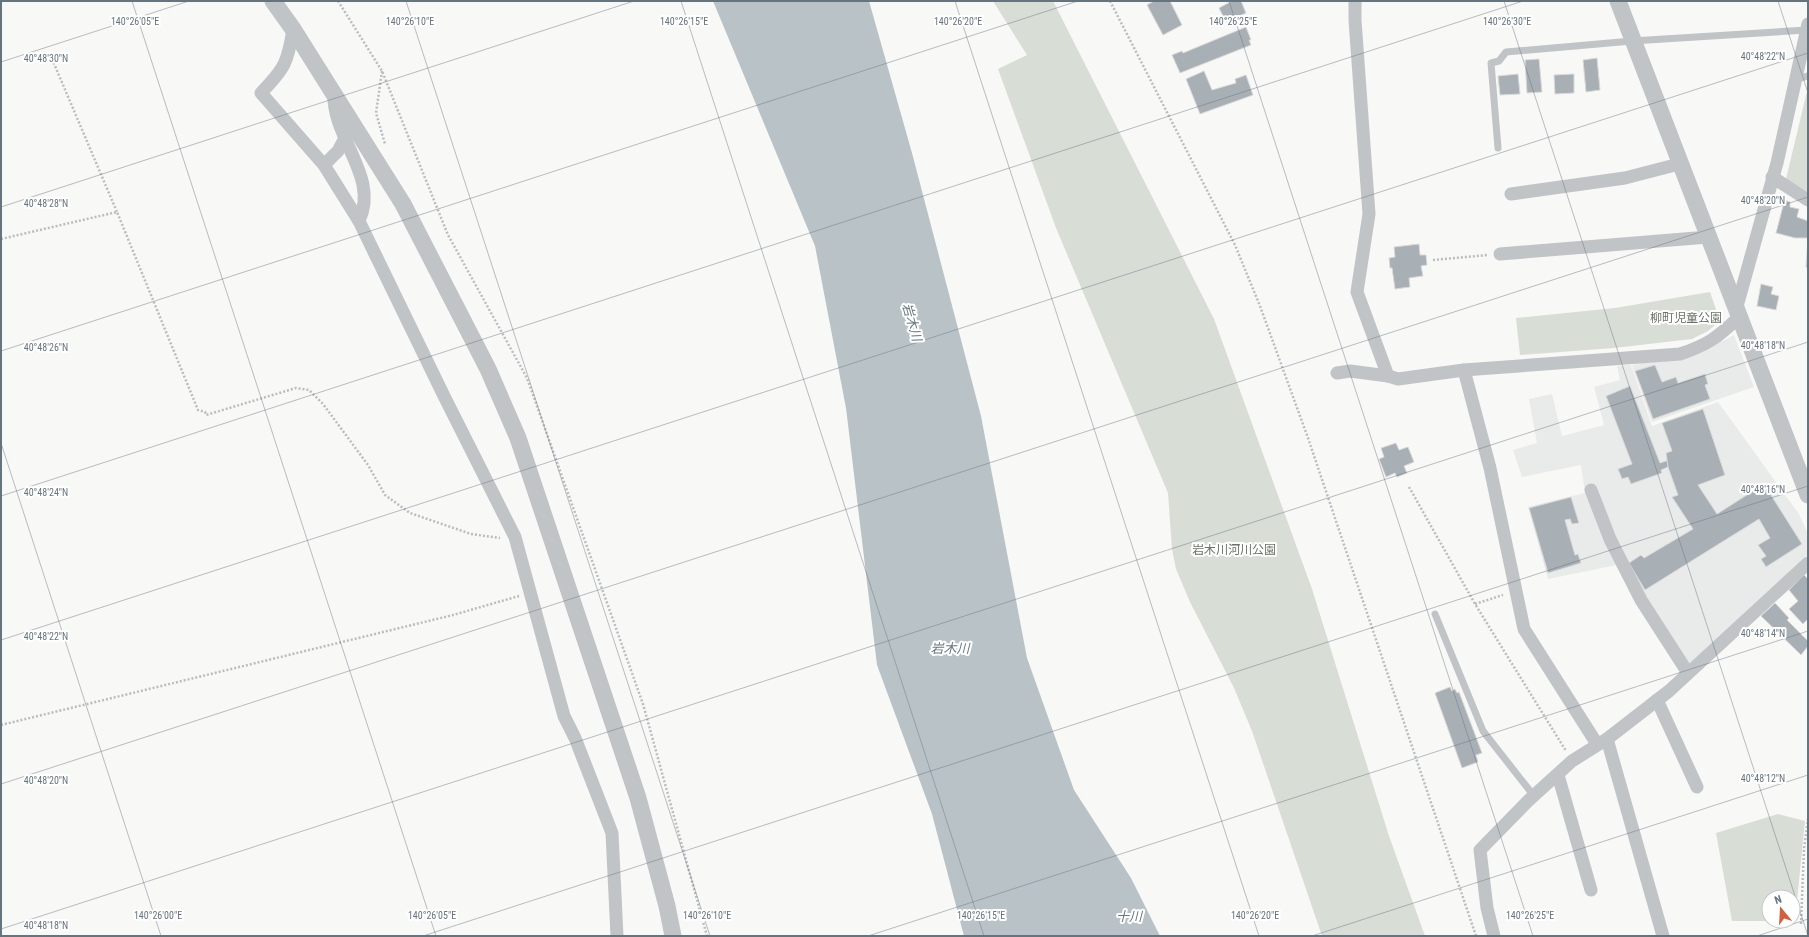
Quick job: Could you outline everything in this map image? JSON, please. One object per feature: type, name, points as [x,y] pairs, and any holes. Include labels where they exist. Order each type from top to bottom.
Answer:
[{"type":"street","points":[[273,1],[293,29],[402,204],[488,369],[518,438],[638,798],[667,906],[673,936]]},
{"type":"street","points":[[1355,1],[1355,20],[1369,214],[1357,292],[1388,376]]},
{"type":"street","points":[[1618,1],[1679,164],[1808,495]]},
{"type":"street","points":[[1337,373],[1350,371],[1388,376],[1398,379],[1464,370],[1680,354],[1699,348],[1716,339],[1737,314],[1772,177],[1802,78],[1807,27]]},
{"type":"street","points":[[293,29],[290,50],[282,71],[261,93],[324,165],[359,222],[516,540],[564,716],[575,738],[612,833],[617,936]]},
{"type":"street","points":[[334,94],[335,114],[363,182],[365,210],[359,222]]},
{"type":"street","points":[[324,165],[338,151],[345,138]]},
{"type":"street","points":[[1511,194],[1625,178],[1679,164]]},
{"type":"street","points":[[1772,177],[1808,200]]},
{"type":"street","points":[[1500,254],[1708,237]]},
{"type":"street","points":[[1464,370],[1490,468],[1524,629],[1602,741],[1663,936]]},
{"type":"street","points":[[1591,490],[1610,539],[1641,600],[1688,673]]},
{"type":"street","points":[[1494,936],[1487,908],[1480,850],[1534,796],[1572,761],[1602,741],[1657,700],[1808,563]]},
{"type":"street","points":[[1657,700],[1697,786]]},
{"type":"street","points":[[1558,775],[1591,890]]},
{"type":"lane","points":[[1498,148],[1491,63],[1499,61],[1506,52],[1807,27]]},
{"type":"lane","points":[[1435,614],[1483,731],[1534,796]]},
{"type":"path","points":[[1110,1],[1235,245],[1260,306],[1308,438],[1476,936]]},
{"type":"path","points":[[52,59],[117,212],[198,410],[205,412],[206,415],[296,388],[308,390],[323,404],[368,465],[385,495],[410,513],[471,534],[516,540]]},
{"type":"path","points":[[382,71],[376,113],[387,151]]},
{"type":"path","points":[[1,239],[117,212]]},
{"type":"path","points":[[1433,260],[1500,254]]},
{"type":"path","points":[[1408,487],[1475,604],[1572,761]]},
{"type":"path","points":[[1475,604],[1516,591]]},
{"type":"path","points":[[1,725],[446,617],[530,593]]},
{"type":"path","points":[[1802,924],[1804,849],[1808,819]]},
{"type":"shaded area","points":[[1734,335],[1754,387],[1652,422],[1632,365],[1701,352]]},
{"type":"shaded area","points":[[1631,365],[1652,426],[1718,402],[1799,514],[1808,534],[1808,554],[1687,667],[1617,565],[1548,579],[1528,507],[1585,493],[1581,465],[1522,477],[1513,450],[1537,443],[1529,399],[1552,394],[1562,436],[1604,425],[1594,387],[1620,380],[1617,366]]},
{"type":"green space","name":"岩木川河川公園","points":[[993,1],[1053,1],[1214,319],[1312,589],[1389,836],[1425,936],[1322,936],[1252,731],[1234,688],[1190,602],[1176,569],[1172,549],[1168,493],[1056,228],[998,69],[1027,55]]},
{"type":"green space","points":[[1808,87],[1808,192],[1786,179]]},
{"type":"green space","name":"柳町児童公園","points":[[1710,292],[1720,321],[1708,331],[1692,339],[1614,348],[1520,355],[1516,318],[1615,308]]},
{"type":"green space","points":[[1778,814],[1805,821],[1798,889],[1761,889],[1761,921],[1732,921],[1716,833]]},
{"type":"water","name":"岩木川","points":[[713,1],[869,1],[912,153],[981,416],[1027,658],[1074,790],[1131,878],[1160,936],[964,936],[932,814],[877,665],[846,408],[815,246]]},
{"type":"building","points":[[1154,1],[1170,1],[1182,25],[1163,35],[1147,5]]},
{"type":"building","points":[[1232,1],[1241,1],[1246,13],[1226,22],[1219,8]]},
{"type":"building","points":[[1246,27],[1251,40],[1249,40],[1251,45],[1180,73],[1172,55],[1182,51],[1183,53]]},
{"type":"building","points":[[1597,58],[1600,90],[1586,92],[1583,60]]},
{"type":"building","points":[[1539,59],[1542,92],[1527,93],[1525,60]]},
{"type":"building","points":[[1204,71],[1212,90],[1236,83],[1235,79],[1246,75],[1253,95],[1200,114],[1186,79]]},
{"type":"building","points":[[1518,74],[1520,94],[1500,95],[1498,76]]},
{"type":"building","points":[[1574,74],[1574,93],[1555,94],[1554,75]]},
{"type":"building","points":[[1782,199],[1790,202],[1790,207],[1799,209],[1797,217],[1808,221],[1808,238],[1795,238],[1776,233],[1783,206],[1780,205]]},
{"type":"building","points":[[1808,238],[1808,268],[1806,267]]},
{"type":"building","points":[[1419,244],[1420,255],[1426,255],[1427,265],[1421,266],[1423,276],[1409,278],[1410,287],[1395,289],[1389,258],[1395,257],[1394,247]]},
{"type":"building","points":[[1761,284],[1773,287],[1771,294],[1779,296],[1776,310],[1757,306]]},
{"type":"building","points":[[1655,365],[1662,382],[1676,377],[1678,383],[1705,374],[1708,384],[1705,385],[1710,399],[1653,419],[1635,371]]},
{"type":"building","points":[[1630,386],[1660,463],[1669,460],[1668,467],[1661,470],[1662,473],[1631,484],[1628,477],[1622,479],[1618,469],[1632,464],[1606,396]]},
{"type":"building","points":[[1703,409],[1725,475],[1698,485],[1717,514],[1764,484],[1802,544],[1766,567],[1761,559],[1766,556],[1758,545],[1770,538],[1759,519],[1645,590],[1629,563],[1641,555],[1644,558],[1693,529],[1672,497],[1678,495],[1668,467],[1666,453],[1672,451],[1662,423]]},
{"type":"building","points":[[1396,443],[1399,450],[1408,447],[1414,462],[1404,466],[1407,473],[1397,477],[1395,473],[1386,477],[1379,459],[1384,457],[1381,448]]},
{"type":"building","points":[[1571,497],[1579,523],[1572,524],[1570,519],[1565,520],[1575,555],[1578,554],[1581,563],[1548,573],[1529,508]]},
{"type":"building","points":[[1804,575],[1808,579],[1808,619],[1803,624],[1789,609],[1798,601],[1789,590]]},
{"type":"building","points":[[1775,603],[1789,618],[1787,620],[1808,641],[1808,646],[1801,655],[1761,616]]},
{"type":"building","points":[[1450,687],[1452,691],[1455,689],[1457,693],[1459,692],[1482,753],[1476,755],[1478,762],[1462,768],[1435,693]]},
{"type":"water label","name":"十川","points":[[1129,916]]}]
